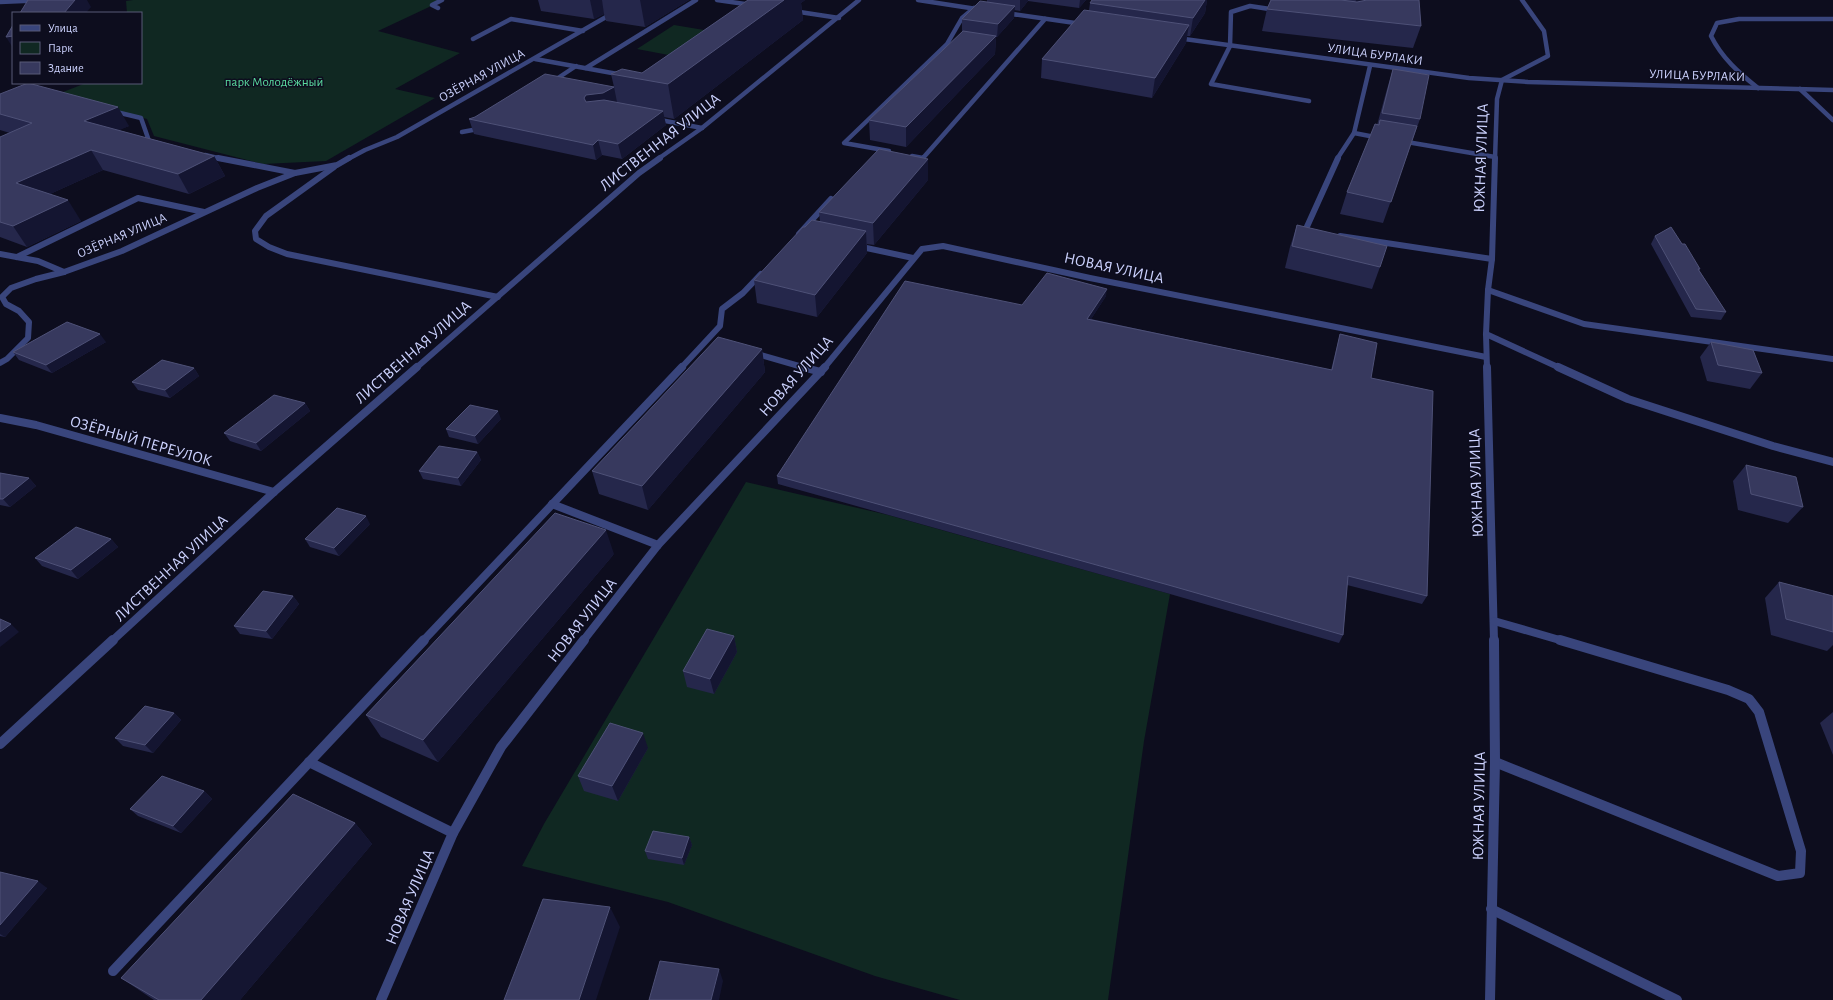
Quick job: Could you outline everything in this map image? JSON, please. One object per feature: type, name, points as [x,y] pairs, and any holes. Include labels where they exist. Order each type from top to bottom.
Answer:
[{"type":"street","points":[[18,0],[27,1]]},
{"type":"street","points":[[0,2],[46,0]]},
{"type":"street","points":[[438,8],[432,5],[442,0]]},
{"type":"street","points":[[586,68],[696,0]]},
{"type":"street","points":[[717,0],[756,6]]},
{"type":"street","name":"ЛИСТВЕННАЯ УЛИЦА","points":[[0,744],[274,492],[639,174],[702,128],[839,18],[859,0]]},
{"type":"street","points":[[918,0],[989,10]]},
{"type":"street","points":[[1502,80],[1548,56],[1544,31],[1522,0]]},
{"type":"street","points":[[1281,10],[1250,6],[1231,12],[1230,46],[1211,84],[1309,101]]},
{"type":"street","name":"ОЗЁРНАЯ УЛИЦА","points":[[498,297],[287,254],[269,247],[256,239],[255,231],[266,216],[337,165],[365,150],[397,137],[622,8]]},
{"type":"street","points":[[892,152],[844,143],[947,44],[962,18],[974,8]]},
{"type":"street","points":[[786,10],[839,18]]},
{"type":"street","points":[[997,12],[1091,26]]},
{"type":"street","points":[[473,39],[511,19],[550,27],[583,31]]},
{"type":"street","points":[[908,155],[923,158],[1045,19]]},
{"type":"street","points":[[1758,88],[1735,70],[1718,51],[1711,36],[1718,23],[1739,19],[1833,19]]},
{"type":"street","name":"УЛИЦА БУРЛАКИ","points":[[1168,37],[1370,66],[1469,78],[1833,90]]},
{"type":"street","points":[[535,59],[631,76]]},
{"type":"street","points":[[548,85],[576,66]]},
{"type":"street","points":[[1320,233],[1305,231],[1339,155],[1354,133],[1370,66]]},
{"type":"street","name":"ЮЖНАЯ УЛИЦА","points":[[1490,1000],[1495,762],[1494,621],[1486,334],[1488,290],[1492,259],[1497,99],[1502,80]]},
{"type":"street","points":[[1800,89],[1833,120]]},
{"type":"street","points":[[105,109],[141,118],[150,141],[165,145]]},
{"type":"street","points":[[645,118],[702,128]]},
{"type":"street","points":[[462,132],[478,129],[491,120]]},
{"type":"street","points":[[1354,133],[1385,138]]},
{"type":"street","points":[[1393,140],[1495,157]]},
{"type":"street","points":[[195,153],[233,162],[295,173]]},
{"type":"street","name":"ОЗЁРНАЯ УЛИЦА","points":[[0,363],[7,359],[28,338],[29,322],[19,311],[6,304],[2,297],[11,288],[23,283],[64,272],[122,251],[257,188],[295,173],[337,165]]},
{"type":"street","points":[[17,257],[138,198],[204,212]]},
{"type":"street","points":[[793,239],[831,199]]},
{"type":"street","points":[[798,234],[805,235]]},
{"type":"street","points":[[1336,236],[1492,259]]},
{"type":"street","points":[[852,245],[913,258]]},
{"type":"street","name":"НОВАЯ УЛИЦА","points":[[381,1000],[453,833],[501,747],[658,545],[821,372],[913,258],[922,249],[943,246],[1090,278],[1486,357]]},
{"type":"street","points":[[0,254],[38,261],[64,272]]},
{"type":"street","points":[[113,971],[552,504],[711,340],[720,326],[722,309],[743,293],[768,266]]},
{"type":"street","points":[[1488,290],[1584,324],[1833,359]]},
{"type":"street","points":[[1486,334],[1628,399],[1773,446],[1833,462]]},
{"type":"street","points":[[745,350],[821,372]]},
{"type":"street","name":"ОЗЁРНЫЙ ПЕРЕУЛОК","points":[[0,418],[36,425],[274,492]]},
{"type":"street","points":[[552,504],[658,545]]},
{"type":"street","points":[[1494,621],[1720,688],[1749,699],[1759,712],[1801,851],[1800,873],[1778,876],[1495,762]]},
{"type":"street","points":[[309,762],[453,833]]},
{"type":"street","points":[[1491,909],[1677,1000]]},
{"type":"green space","name":"парк Молодёжный","points":[[444,0],[378,31],[460,53],[395,89],[435,98],[326,161],[263,164],[154,136],[147,119],[58,94],[83,84],[142,84],[142,12],[127,12],[126,1]]},
{"type":"green space","points":[[674,25],[710,31],[674,56],[637,49]]},
{"type":"green space","points":[[746,482],[888,515],[1170,594],[1144,741],[1108,1000],[960,1000],[875,976],[668,902],[522,866],[544,824]]},
{"type":"building","points":[[28,0],[75,0],[65,12],[21,12]]},
{"type":"building","points":[[748,0],[784,0],[668,84],[611,74],[622,69],[642,73]]},
{"type":"building","points":[[1092,0],[1205,0],[1193,18],[1090,3]]},
{"type":"building","points":[[1271,0],[1341,0],[1357,2],[1367,0],[1419,0],[1421,26],[1267,9]]},
{"type":"building","points":[[980,1],[1015,6],[998,24],[962,19]]},
{"type":"building","points":[[1084,10],[1189,25],[1155,78],[1042,59]]},
{"type":"building","points":[[12,27],[12,36],[6,37]]},
{"type":"building","points":[[963,31],[996,36],[906,127],[869,120]]},
{"type":"building","points":[[1393,69],[1429,75],[1420,119],[1382,113]]},
{"type":"building","points":[[545,74],[614,87],[603,93],[586,95],[584,98],[586,102],[604,100],[663,111],[618,144],[598,140],[593,145],[469,119],[475,117]]},
{"type":"building","points":[[25,84],[32,84],[118,107],[84,121],[214,156],[178,174],[91,150],[16,183],[68,200],[13,226],[0,222],[0,137],[32,123],[0,114],[0,94]]},
{"type":"building","points":[[1380,120],[1417,126],[1391,202],[1347,192],[1375,124],[1379,125]]},
{"type":"building","points":[[879,149],[928,159],[873,223],[819,212]]},
{"type":"building","points":[[812,220],[866,231],[815,295],[754,280],[803,227],[805,227]]},
{"type":"building","points":[[1297,225],[1387,246],[1380,267],[1292,246]]},
{"type":"building","points":[[1671,227],[1682,244],[1685,244],[1700,269],[1698,269],[1726,312],[1696,309],[1655,236]]},
{"type":"building","points":[[1047,273],[1107,289],[1087,319],[1332,370],[1340,334],[1377,343],[1371,378],[1433,391],[1427,596],[1348,576],[1343,635],[777,476],[905,281],[1022,305]]},
{"type":"building","points":[[67,322],[100,334],[46,365],[13,352]]},
{"type":"building","points":[[718,337],[762,349],[642,486],[592,471]]},
{"type":"building","points":[[1711,342],[1753,350],[1762,373],[1718,365]]},
{"type":"building","points":[[162,360],[194,368],[165,390],[132,382]]},
{"type":"building","points":[[274,395],[305,403],[256,443],[224,433]]},
{"type":"building","points":[[470,405],[498,411],[475,436],[446,429]]},
{"type":"building","points":[[439,446],[477,452],[458,478],[419,471]]},
{"type":"building","points":[[1746,465],[1796,477],[1803,507],[1751,494]]},
{"type":"building","points":[[0,473],[29,478],[3,499],[0,499]]},
{"type":"building","points":[[337,508],[366,516],[334,548],[305,539]]},
{"type":"building","points":[[555,513],[606,530],[423,740],[366,715]]},
{"type":"building","points":[[76,527],[111,539],[71,570],[35,558]]},
{"type":"building","points":[[1779,582],[1833,596],[1833,632],[1786,619]]},
{"type":"building","points":[[263,591],[293,596],[266,631],[234,626]]},
{"type":"building","points":[[0,619],[11,624],[0,632]]},
{"type":"building","points":[[707,629],[734,636],[710,679],[683,671]]},
{"type":"building","points":[[145,706],[174,713],[145,745],[115,738]]},
{"type":"building","points":[[610,723],[643,733],[612,786],[578,776]]},
{"type":"building","points":[[162,776],[204,791],[173,826],[130,809]]},
{"type":"building","points":[[293,794],[355,823],[201,1000],[159,1000],[121,978]]},
{"type":"building","points":[[653,831],[689,837],[682,858],[645,851]]},
{"type":"building","points":[[0,872],[38,881],[0,925]]},
{"type":"building","points":[[543,899],[610,907],[579,1000],[504,1000]]},
{"type":"building","points":[[660,961],[719,969],[711,1000],[649,1000]]}]
